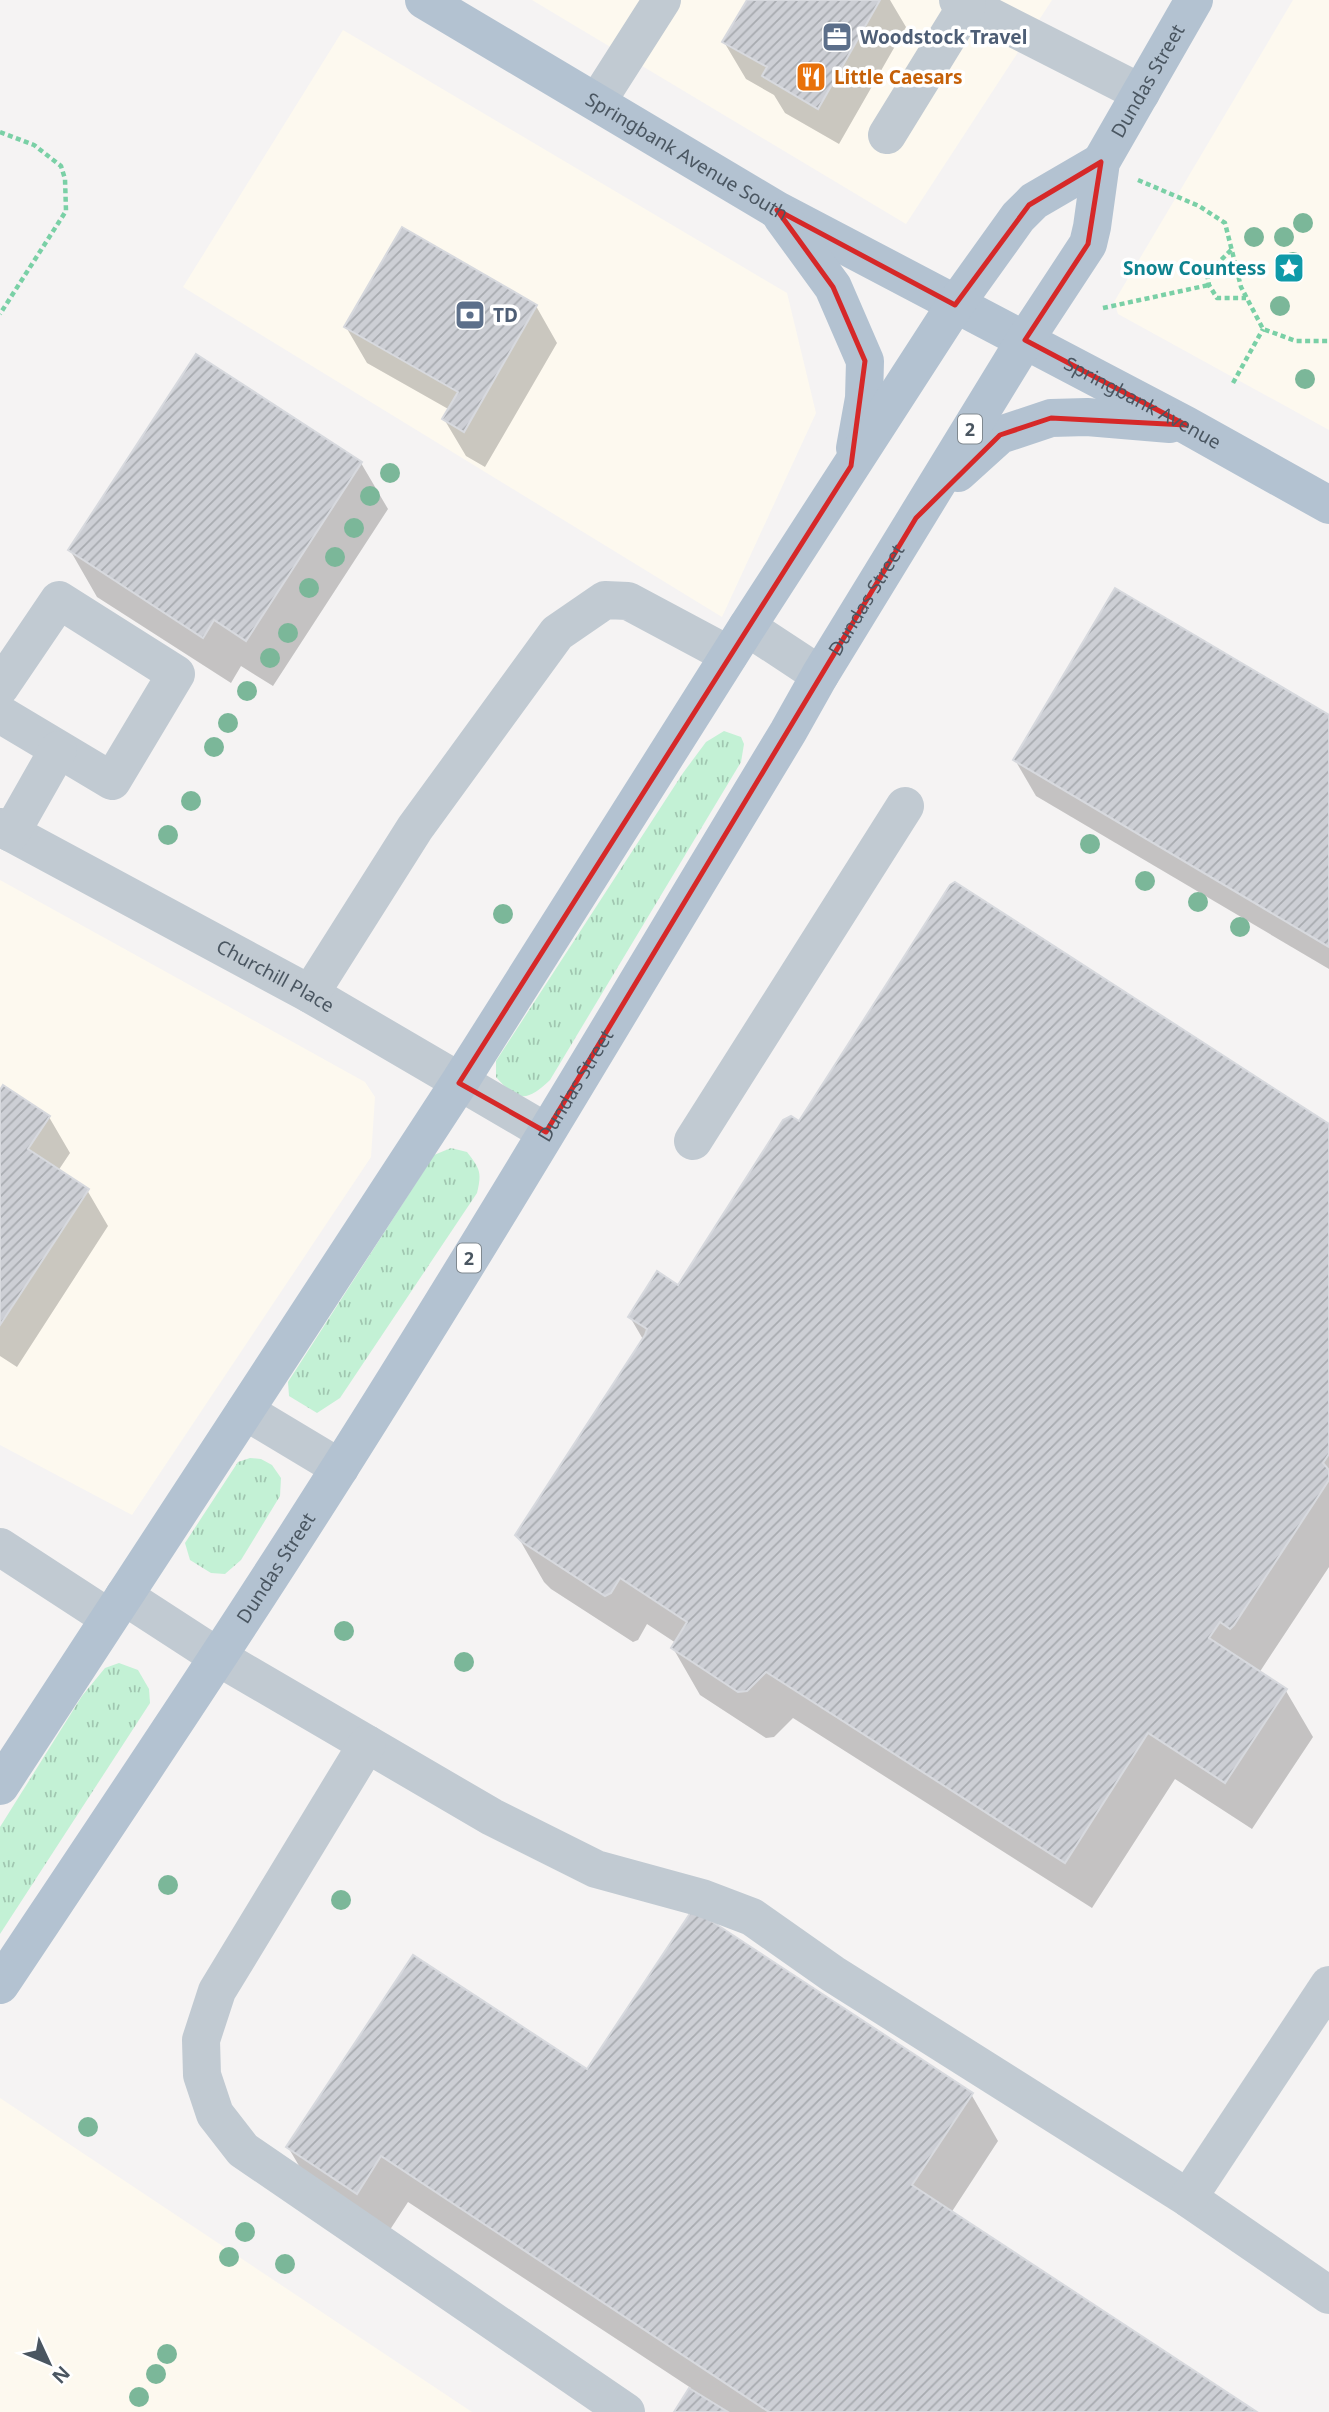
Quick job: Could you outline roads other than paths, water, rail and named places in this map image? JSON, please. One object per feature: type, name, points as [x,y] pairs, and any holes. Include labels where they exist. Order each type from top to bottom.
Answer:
[{"type":"main road","name":"Springbank Avenue South","points":[[424,0],[777,210],[955,305]]},
{"type":"main road","name":"Dundas Street","points":[[0,1985],[340,1468],[546,1132],[820,675],[1025,340],[1088,244],[1101,162],[1194,0]]},
{"type":"main road","name":"Dundas Street","points":[[0,1786],[459,1083],[738,641],[955,305],[1028,205],[1101,162]]},
{"type":"main road","points":[[777,210],[834,287],[865,361],[864,398],[851,466]]},
{"type":"main road","name":"Springbank Avenue","points":[[955,305],[1186,425],[1329,505]]},
{"type":"main road","points":[[916,518],[970,461],[1000,435],[1051,418],[1087,417],[1186,425]]},
{"type":"street","points":[[597,102],[662,0]]},
{"type":"street","points":[[887,135],[962,3],[1141,93]]},
{"type":"street","points":[[0,687],[59,600],[176,674],[112,781],[0,714]]},
{"type":"street","points":[[310,994],[415,828],[557,633],[605,600],[628,601],[738,641],[820,675]]},
{"type":"street","points":[[6,830],[58,750]]},
{"type":"street","points":[[693,1141],[905,806]]},
{"type":"street","name":"Churchill Place","points":[[6,830],[310,994],[546,1132]]},
{"type":"street","points":[[245,1411],[340,1468]]},
{"type":"street","points":[[0,1548],[218,1657],[492,1817],[596,1869],[702,1898],[752,1917],[844,1981],[1188,2198],[1329,2295]]},
{"type":"street","points":[[367,1744],[217,1991],[201,2040],[202,2075],[215,2115],[243,2150],[626,2412]]},
{"type":"street","points":[[1188,2198],[1329,1985]]},
{"type":"place","name":"Woodstock Travel","points":[[837,37]]},
{"type":"place","name":"Little Caesars","points":[[811,77]]},
{"type":"place","name":"Snow Countess","points":[[1289,268]]},
{"type":"place","name":"TD","points":[[470,315]]}]
